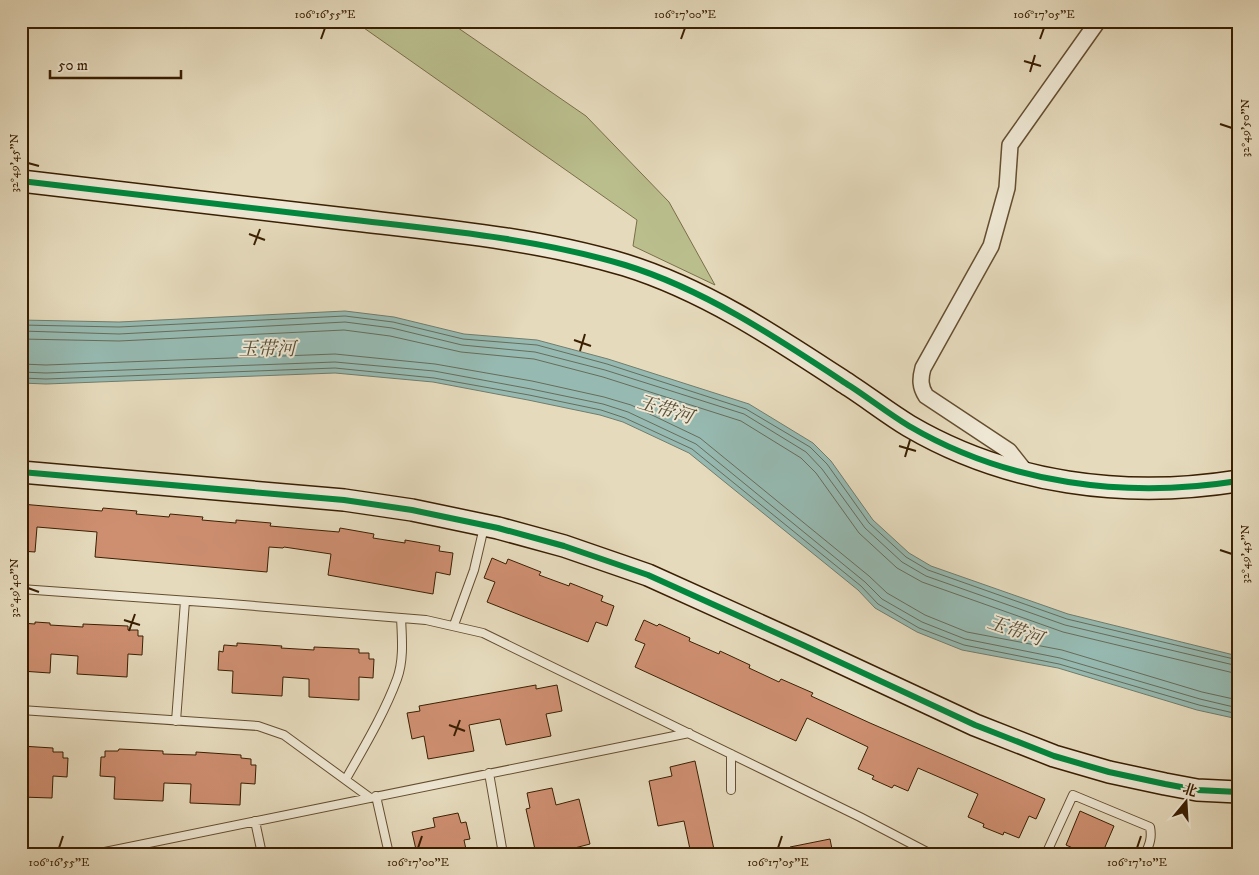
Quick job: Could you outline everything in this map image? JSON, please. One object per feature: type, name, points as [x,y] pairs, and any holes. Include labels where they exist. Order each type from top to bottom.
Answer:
[{"type":"street","points":[[1028,475],[1010,451],[926,396],[921,386],[921,379],[923,368],[991,246],[1007,188],[1010,145],[1098,21]]},
{"type":"street","points":[[21,181],[508,239],[554,247],[599,258],[639,270],[709,300],[772,336],[909,426],[961,450],[1014,471],[1064,481],[1127,488],[1188,487],[1238,481]]},
{"type":"street","points":[[21,472],[344,500],[412,510],[485,525],[564,546],[648,575],[785,636],[975,725],[1054,756],[1164,784],[1197,790],[1238,792]]},
{"type":"lane","points":[[454,625],[474,570],[485,525]]},
{"type":"lane","points":[[21,589],[185,600],[426,620],[483,632],[931,854]]},
{"type":"lane","points":[[176,721],[185,600]]},
{"type":"lane","points":[[346,779],[371,734],[397,678],[402,649],[401,618]]},
{"type":"lane","points":[[21,710],[258,726],[284,735],[373,796],[389,854]]},
{"type":"lane","points":[[95,854],[688,733]]},
{"type":"lane","points":[[731,754],[731,790]]},
{"type":"lane","points":[[489,773],[503,854]]},
{"type":"lane","points":[[1046,854],[1073,795],[1150,827],[1149,845],[1145,854]]},
{"type":"lane","points":[[255,821],[262,854]]},
{"type":"green space","points":[[354,21],[448,21],[586,116],[669,202],[715,285],[633,246],[637,220]]},
{"type":"water","name":"玉带河","points":[[345,311],[394,317],[464,334],[537,340],[608,359],[749,404],[813,443],[831,461],[873,520],[909,553],[931,566],[1068,614],[1238,656],[1238,719],[1197,710],[1058,668],[962,650],[917,632],[875,608],[858,590],[689,453],[623,422],[600,415],[433,382],[335,373],[46,384],[21,383],[21,320],[119,322]]},
{"type":"building","points":[[21,504],[102,511],[103,508],[137,511],[136,514],[169,517],[170,514],[203,517],[202,520],[236,523],[236,520],[271,523],[270,526],[339,532],[340,528],[374,534],[373,538],[405,543],[405,540],[440,546],[439,551],[453,553],[450,575],[436,572],[433,594],[328,575],[331,554],[284,547],[269,547],[267,572],[95,557],[97,532],[37,527],[35,552],[21,551]]},
{"type":"building","points":[[492,558],[506,564],[508,559],[541,572],[539,575],[569,586],[570,583],[603,596],[601,601],[614,606],[607,626],[596,622],[588,642],[487,602],[495,582],[484,578]]},
{"type":"building","points":[[644,620],[657,626],[659,624],[690,638],[689,641],[719,654],[720,651],[750,665],[749,668],[779,682],[781,679],[813,693],[811,696],[1045,799],[1036,819],[1029,816],[1019,838],[1004,832],[1003,835],[983,827],[984,824],[968,817],[978,794],[918,768],[908,791],[894,785],[892,788],[872,779],[874,776],[858,769],[868,747],[807,718],[796,741],[635,667],[645,644],[635,640]]},
{"type":"building","points":[[35,622],[83,627],[83,624],[128,626],[128,630],[138,630],[138,636],[143,636],[142,655],[128,654],[127,677],[77,674],[78,656],[51,654],[50,673],[21,671],[21,623],[35,624]]},
{"type":"building","points":[[237,643],[314,650],[314,647],[359,649],[359,653],[369,653],[369,659],[374,659],[373,678],[359,677],[359,700],[309,697],[309,679],[283,677],[282,696],[232,693],[233,671],[218,670],[219,651],[223,652],[224,645],[237,646]]},
{"type":"building","points":[[536,685],[536,689],[557,685],[562,711],[546,714],[551,736],[506,745],[500,719],[469,725],[474,751],[428,759],[424,736],[412,739],[407,713],[420,711],[419,706]]},
{"type":"building","points":[[21,746],[53,748],[53,752],[63,752],[63,758],[68,758],[67,777],[53,776],[52,798],[21,797]]},
{"type":"building","points":[[119,749],[163,751],[163,754],[196,755],[196,752],[241,755],[241,758],[251,759],[251,765],[256,765],[255,784],[241,783],[240,805],[190,803],[191,784],[164,783],[163,801],[114,799],[115,777],[100,776],[101,757],[105,757],[105,751],[118,751]]},
{"type":"building","points":[[695,761],[715,854],[691,854],[684,821],[658,826],[649,781],[672,776],[670,767]]},
{"type":"building","points":[[552,788],[556,805],[579,799],[590,844],[567,850],[568,854],[536,854],[526,809],[530,808],[527,793]]},
{"type":"building","points":[[1080,811],[1114,826],[1102,854],[1086,854],[1066,845]]},
{"type":"building","points":[[458,813],[461,823],[466,822],[470,839],[464,840],[467,854],[417,854],[412,832],[435,827],[433,818]]},
{"type":"building","points":[[830,839],[833,854],[791,854],[790,847]]},
{"type":"cycle path","points":[[21,181],[452,231],[522,241],[591,256],[655,275],[713,302],[797,351],[909,426],[947,446],[986,462],[1027,474],[1068,482],[1110,487],[1153,488],[1238,481]]},
{"type":"cycle path","points":[[21,472],[344,500],[412,510],[498,528],[564,546],[648,575],[975,725],[1054,756],[1109,772],[1165,784],[1197,790],[1238,792]]}]
